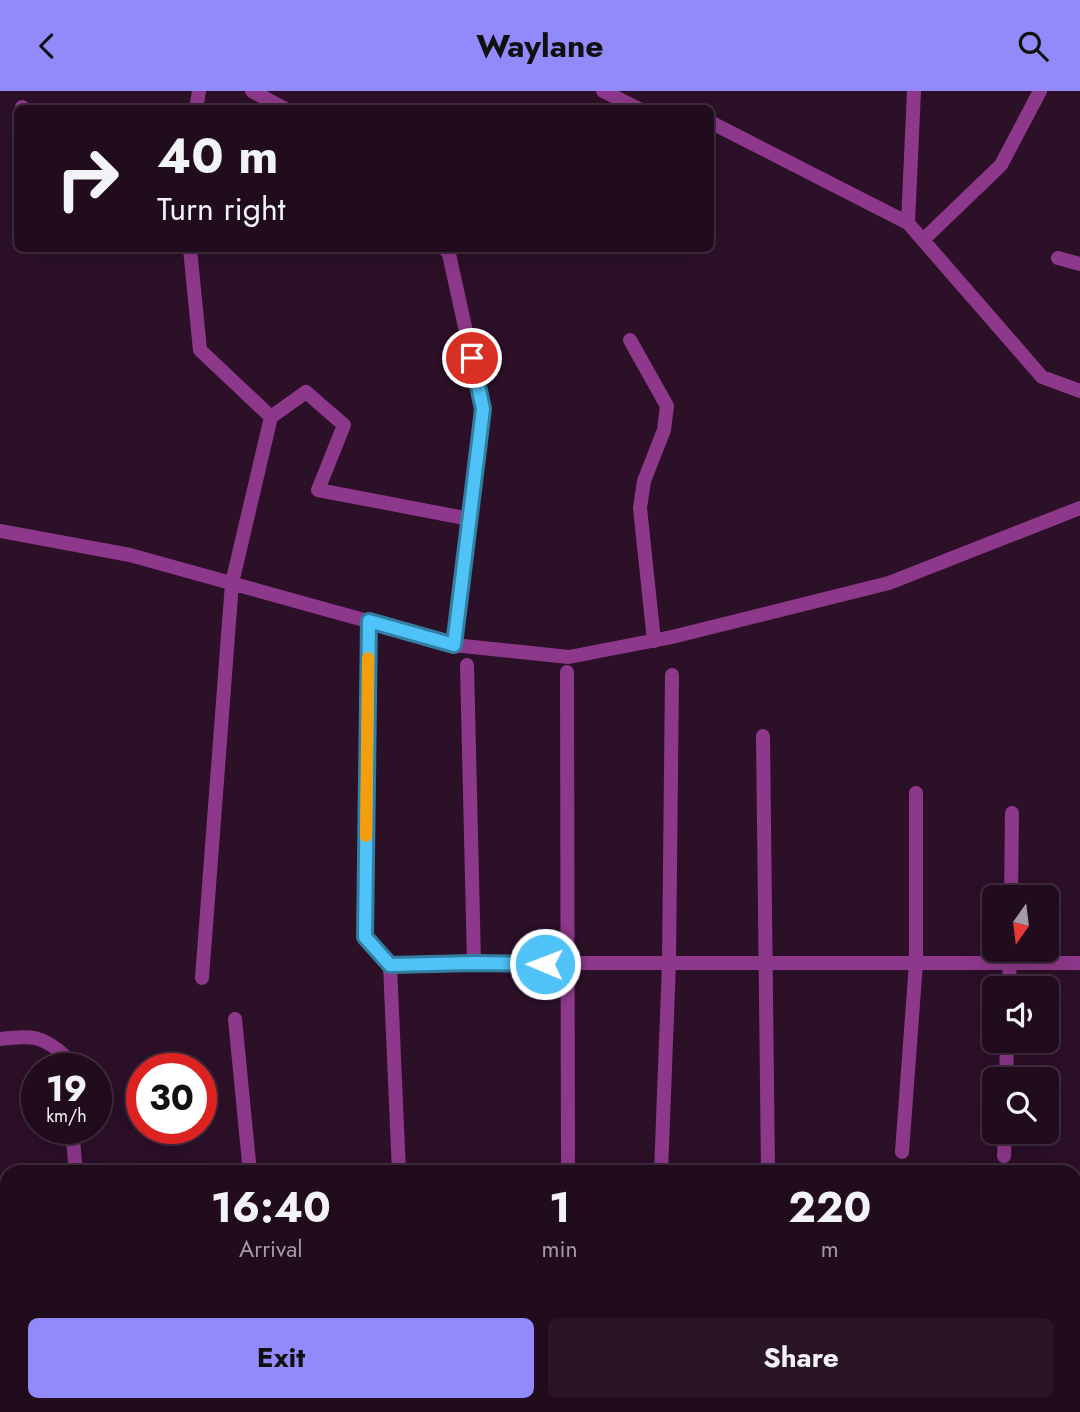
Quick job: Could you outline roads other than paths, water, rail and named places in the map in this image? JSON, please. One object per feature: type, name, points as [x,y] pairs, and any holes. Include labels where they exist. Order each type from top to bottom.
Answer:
[{"type":"street","points":[[252,91],[278,105]]},
{"type":"street","points":[[603,91],[631,105]]},
{"type":"street","points":[[908,223],[914,91]]},
{"type":"street","points":[[923,240],[1001,165],[1040,91]]},
{"type":"street","points":[[714,124],[908,223],[1042,377],[1080,391]]},
{"type":"street","points":[[190,252],[200,349],[271,417]]},
{"type":"street","points":[[447,252],[483,409],[454,645]]},
{"type":"street","points":[[1058,258],[1080,264]]},
{"type":"street","points":[[630,340],[667,406],[664,430],[644,481],[640,508],[654,641]]},
{"type":"street","points":[[202,978],[232,583],[271,417],[306,392],[344,425],[318,490],[470,519]]},
{"type":"street","points":[[0,531],[130,555],[454,645],[569,657],[654,641],[889,583],[1080,508]]},
{"type":"street","points":[[369,621],[365,937],[390,965],[399,1165]]},
{"type":"street","points":[[467,665],[474,963]]},
{"type":"street","points":[[567,673],[568,1165]]},
{"type":"street","points":[[661,1165],[669,964],[672,675]]},
{"type":"street","points":[[763,736],[768,1165]]},
{"type":"street","points":[[901,1152],[916,963],[916,793]]},
{"type":"street","points":[[1011,885],[1012,813]]},
{"type":"street","points":[[390,965],[916,963],[982,959]]},
{"type":"street","points":[[1059,961],[1080,963]]},
{"type":"street","points":[[235,1019],[249,1165]]},
{"type":"street","points":[[0,1039],[28,1036],[51,1043],[62,1053]]},
{"type":"street","points":[[73,1144],[75,1165]]},
{"type":"street","points":[[1004,1144],[1004,1156]]}]
